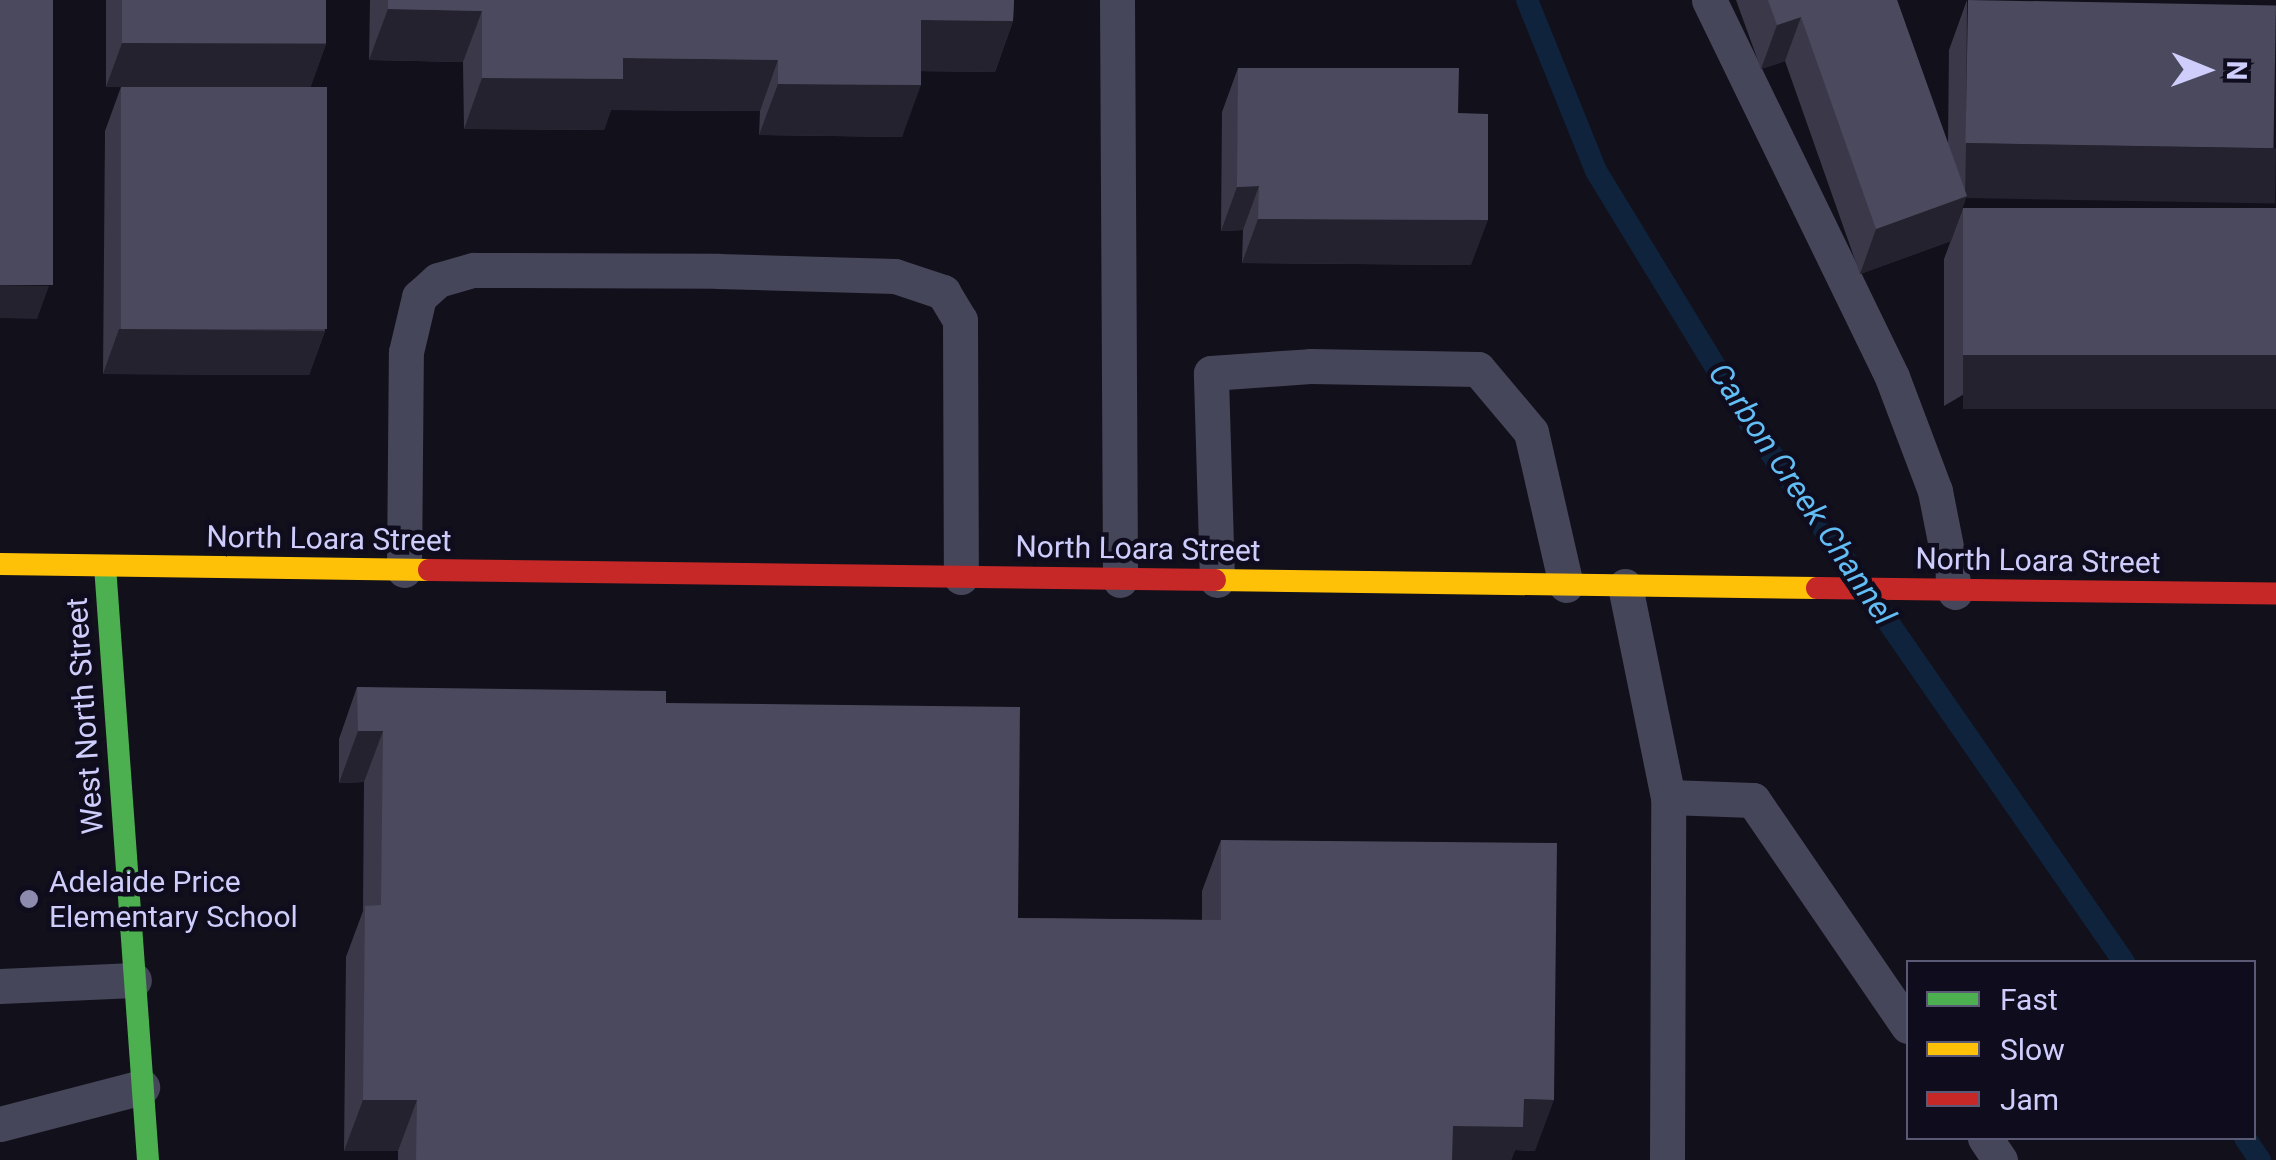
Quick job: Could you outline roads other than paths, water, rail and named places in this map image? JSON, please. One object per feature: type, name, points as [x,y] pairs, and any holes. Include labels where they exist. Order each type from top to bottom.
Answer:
[{"type":"street","name":"North Loara Street","points":[[0,564],[2276,594]]},
{"type":"street","name":"West North Street","points":[[105,566],[148,1160]]},
{"type":"lane","points":[[1117,0],[1120,580]]},
{"type":"lane","points":[[1709,0],[1892,377],[1935,492],[1943,591]]},
{"type":"lane","points":[[404,570],[406,352],[419,296],[438,280],[474,270],[699,271],[895,276],[943,292],[960,320],[961,577]]},
{"type":"lane","points":[[1216,580],[1211,373],[1329,367],[1478,370],[1531,432],[1566,585]]},
{"type":"lane","points":[[1625,586],[1668,798],[1667,1160]]},
{"type":"lane","points":[[1668,798],[1753,800],[1906,1023]]},
{"type":"lane","points":[[0,986],[134,980]]},
{"type":"lane","points":[[0,1124],[142,1087]]},
{"type":"waterway","name":"Carbon Creek Channel","points":[[1527,0],[1596,171],[1748,420],[2123,960]]},
{"type":"waterway","name":"Carbon Creek Channel","points":[[2246,1140],[2260,1160]]},
{"type":"place","name":"Adelaide Price Elementary School","points":[[29,899]]}]
